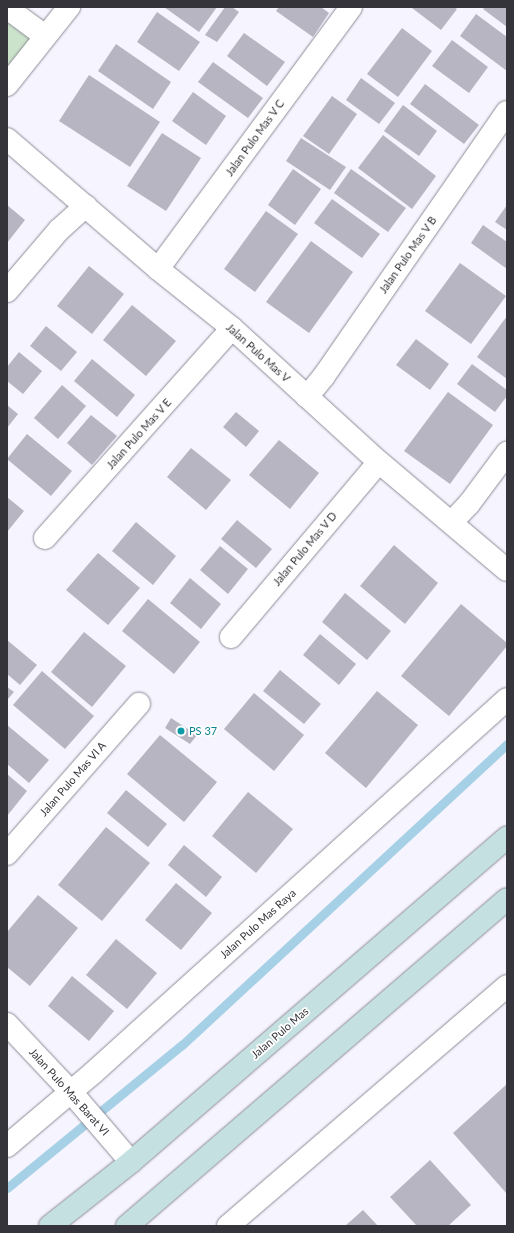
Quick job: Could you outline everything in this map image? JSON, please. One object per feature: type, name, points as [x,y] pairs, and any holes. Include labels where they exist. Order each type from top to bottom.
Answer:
[{"type":"street","points":[[7,85],[69,7]]},
{"type":"street","name":"Jalan Pulo Mas V C","points":[[158,269],[351,7]]},
{"type":"street","points":[[7,8],[45,36]]},
{"type":"street","name":"Jalan Pulo Mas V B","points":[[307,397],[333,363],[507,112]]},
{"type":"street","name":"Jalan Pulo Mas V","points":[[7,139],[158,269],[232,328],[379,462],[452,522],[507,570]]},
{"type":"street","points":[[7,291],[59,230],[86,206]]},
{"type":"street","name":"Jalan Pulo Mas V E","points":[[45,538],[232,328]]},
{"type":"street","points":[[452,522],[468,504],[507,453]]},
{"type":"street","name":"Jalan Pulo Mas V D","points":[[232,636],[379,462]]},
{"type":"street","name":"Jalan Pulo Mas Raya","points":[[7,1146],[78,1100],[507,699]]},
{"type":"street","name":"Jalan Pulo Mas VI A","points":[[7,854],[139,704]]},
{"type":"street","name":"Jalan Pulo Mas","points":[[50,1226],[125,1155],[507,837]]},
{"type":"street","points":[[127,1226],[507,899]]},
{"type":"street","points":[[228,1226],[507,986]]},
{"type":"street","name":"Jalan Pulo Mas Barat VI","points":[[7,1024],[78,1100],[125,1155]]},
{"type":"green space","points":[[7,15],[37,37],[7,77]]},
{"type":"building","points":[[164,7],[217,7],[199,32]]},
{"type":"building","points":[[225,7],[232,7],[239,12],[217,42],[205,35]]},
{"type":"building","points":[[279,7],[321,7],[329,13],[313,37],[276,11]]},
{"type":"building","points":[[454,7],[457,9],[441,30],[412,8]]},
{"type":"building","points":[[485,7],[507,7],[507,27],[483,9]]},
{"type":"building","points":[[157,12],[200,42],[179,71],[137,42]]},
{"type":"building","points":[[476,14],[507,37],[507,71],[460,36]]},
{"type":"building","points":[[402,28],[432,51],[398,97],[367,74]]},
{"type":"building","points":[[244,33],[285,62],[267,86],[227,56]]},
{"type":"building","points":[[452,40],[488,67],[469,93],[432,66]]},
{"type":"building","points":[[116,44],[171,82],[153,109],[98,71]]},
{"type":"building","points":[[213,62],[263,98],[248,118],[198,82]]},
{"type":"building","points":[[89,75],[160,122],[130,167],[59,121]]},
{"type":"building","points":[[361,78],[395,103],[379,124],[346,100]]},
{"type":"building","points":[[425,84],[479,125],[464,144],[410,104]]},
{"type":"building","points":[[193,92],[226,116],[206,145],[172,121]]},
{"type":"building","points":[[332,96],[357,114],[329,154],[303,136]]},
{"type":"building","points":[[403,105],[437,131],[419,156],[384,131]]},
{"type":"building","points":[[162,133],[201,158],[166,211],[127,186]]},
{"type":"building","points":[[383,135],[436,176],[412,209],[358,168]]},
{"type":"building","points":[[301,138],[346,167],[330,190],[286,161]]},
{"type":"building","points":[[293,169],[321,189],[295,225],[268,205]]},
{"type":"building","points":[[351,169],[406,208],[388,232],[334,193]]},
{"type":"building","points":[[332,199],[380,234],[362,258],[314,223]]},
{"type":"building","points":[[7,205],[25,220],[7,243]]},
{"type":"building","points":[[507,205],[507,230],[495,222]]},
{"type":"building","points":[[266,211],[298,234],[255,292],[224,269]]},
{"type":"building","points":[[483,225],[507,242],[507,269],[471,243]]},
{"type":"building","points":[[311,241],[353,272],[309,333],[266,302]]},
{"type":"building","points":[[460,263],[506,296],[471,344],[425,311]]},
{"type":"building","points":[[89,266],[124,294],[92,334],[57,306]]},
{"type":"building","points":[[132,305],[176,341],[146,376],[103,340]]},
{"type":"building","points":[[507,316],[507,379],[477,357]]},
{"type":"building","points":[[46,326],[77,352],[61,371],[30,346]]},
{"type":"building","points":[[416,339],[449,364],[430,390],[396,365]]},
{"type":"building","points":[[19,352],[42,371],[23,394],[7,381],[7,367]]},
{"type":"building","points":[[92,359],[135,395],[117,417],[74,381]]},
{"type":"building","points":[[472,364],[507,390],[507,396],[495,412],[457,384]]},
{"type":"building","points":[[62,385],[86,406],[58,439],[34,418]]},
{"type":"building","points":[[448,392],[493,425],[450,484],[404,451]]},
{"type":"building","points":[[7,405],[18,414],[7,428]]},
{"type":"building","points":[[236,412],[259,431],[246,447],[223,427]]},
{"type":"building","points":[[91,415],[117,436],[92,465],[67,443]]},
{"type":"building","points":[[27,434],[72,471],[51,496],[7,459]]},
{"type":"building","points":[[279,440],[319,473],[290,509],[249,475]]},
{"type":"building","points":[[191,448],[231,480],[206,510],[167,477]]},
{"type":"building","points":[[7,497],[24,511],[7,532]]},
{"type":"building","points":[[237,520],[272,549],[256,568],[221,539]]},
{"type":"building","points":[[136,522],[176,556],[153,585],[112,551]]},
{"type":"building","points":[[394,545],[438,583],[405,624],[360,586]]},
{"type":"building","points":[[220,546],[248,569],[228,594],[200,570]]},
{"type":"building","points":[[98,553],[140,588],[108,625],[66,590]]},
{"type":"building","points":[[190,578],[221,604],[201,629],[170,603]]},
{"type":"building","points":[[345,593],[391,631],[367,660],[322,622]]},
{"type":"building","points":[[148,599],[200,642],[174,674],[122,631]]},
{"type":"building","points":[[461,604],[507,643],[507,646],[449,716],[401,676]]},
{"type":"building","points":[[84,632],[126,666],[92,707],[51,672]]},
{"type":"building","points":[[320,634],[356,664],[339,685],[303,655]]},
{"type":"building","points":[[7,640],[37,665],[20,685],[7,674]]},
{"type":"building","points":[[280,670],[321,704],[304,724],[263,691]]},
{"type":"building","points":[[42,671],[94,716],[65,749],[13,705]]},
{"type":"building","points":[[7,687],[14,692],[7,700]]},
{"type":"building","points":[[377,691],[418,725],[366,788],[325,753]]},
{"type":"building","points":[[254,693],[304,735],[274,771],[224,729]]},
{"type":"building","name":"PS 37","points":[[171,718],[197,735],[190,744],[165,728]]},
{"type":"building","points":[[7,725],[49,760],[29,783],[7,764]]},
{"type":"building","points":[[160,735],[217,782],[184,822],[127,774]]},
{"type":"building","points":[[7,774],[27,791],[7,816]]},
{"type":"building","points":[[126,790],[167,824],[148,847],[107,813]]},
{"type":"building","points":[[248,792],[293,829],[256,873],[212,836]]},
{"type":"building","points":[[106,827],[150,863],[102,921],[58,885]]},
{"type":"building","points":[[184,845],[222,877],[206,897],[168,865]]},
{"type":"building","points":[[176,883],[212,913],[181,950],[145,920]]},
{"type":"building","points":[[38,895],[78,928],[30,986],[7,967],[7,932]]},
{"type":"building","points":[[116,939],[157,973],[127,1009],[86,975]]},
{"type":"building","points":[[72,976],[114,1011],[89,1041],[48,1006]]},
{"type":"building","points":[[507,1084],[507,1194],[453,1133]]},
{"type":"building","points":[[430,1160],[471,1205],[448,1226],[417,1226],[390,1197]]},
{"type":"building","points":[[363,1210],[378,1226],[345,1226]]},
{"type":"waterway","points":[[7,1188],[182,1045],[507,744]]},
{"type":"place","name":"PS 37","points":[[181,731]]}]
